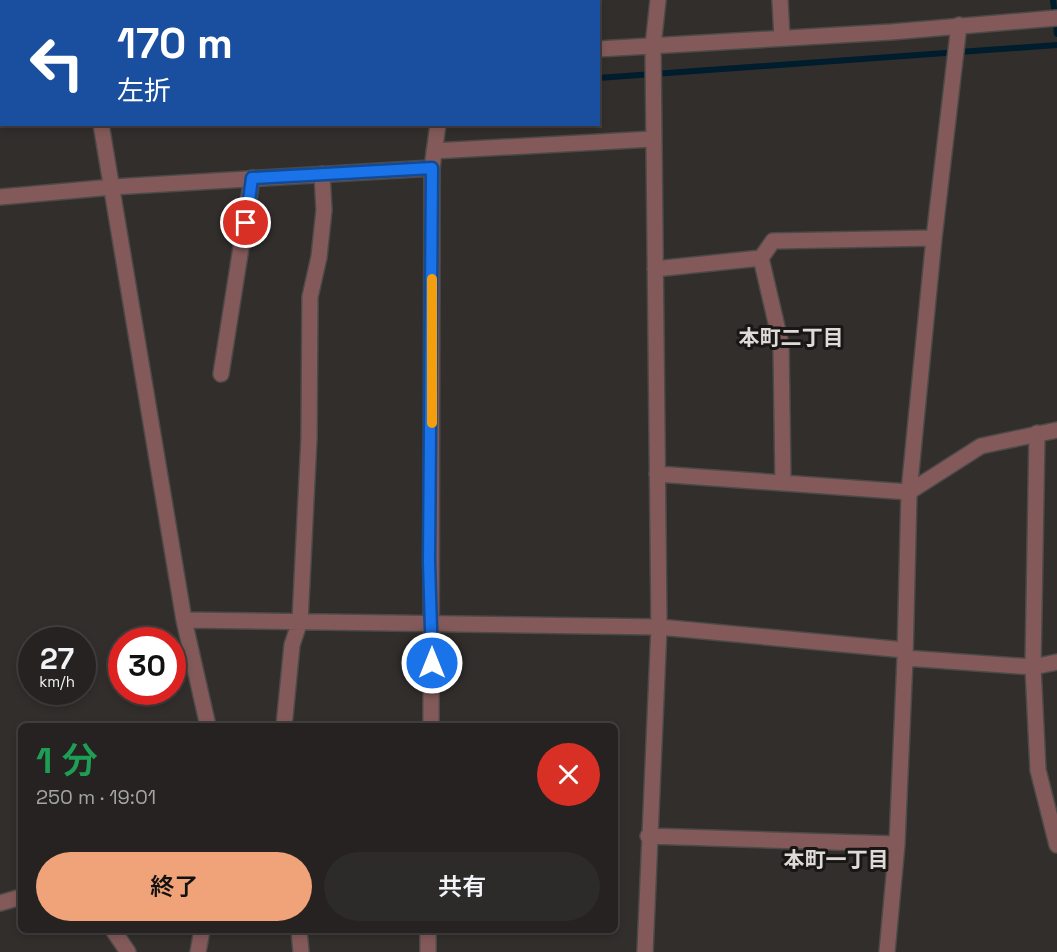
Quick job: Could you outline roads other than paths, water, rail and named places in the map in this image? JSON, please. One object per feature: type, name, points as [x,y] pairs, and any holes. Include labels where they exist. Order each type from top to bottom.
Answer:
[{"type":"street","points":[[645,952],[648,836],[659,627],[653,139],[653,46],[658,0]]},
{"type":"street","points":[[780,0],[782,39]]},
{"type":"street","points":[[600,50],[891,32],[959,24],[1057,18]]},
{"type":"street","points":[[887,952],[897,844],[909,492],[934,238],[959,24]]},
{"type":"street","points":[[101,126],[184,620],[207,723]]},
{"type":"street","points":[[431,723],[432,622],[429,562],[432,168],[438,126]]},
{"type":"street","points":[[434,151],[653,139]]},
{"type":"street","points":[[0,197],[113,187],[432,168]]},
{"type":"street","points":[[284,723],[292,645],[300,621],[309,438],[310,297],[324,210],[322,174]]},
{"type":"street","points":[[221,374],[252,178]]},
{"type":"street","points":[[783,483],[781,344],[761,258],[773,241],[934,238]]},
{"type":"street","points":[[655,269],[761,258]]},
{"type":"street","points":[[657,474],[909,492],[981,446],[1057,430]]},
{"type":"street","points":[[1037,433],[1033,667],[1038,770],[1057,845]]},
{"type":"street","points":[[184,620],[659,627],[1033,667],[1057,662]]},
{"type":"street","points":[[648,836],[897,844]]},
{"type":"street","points":[[0,903],[18,898]]},
{"type":"street","points":[[115,933],[128,952]]},
{"type":"street","points":[[197,952],[201,933]]},
{"type":"street","points":[[299,933],[301,952]]},
{"type":"street","points":[[428,933],[428,952]]},
{"type":"waterway","points":[[1053,0],[1057,34]]},
{"type":"waterway","points":[[600,78],[1057,45]]},
{"type":"district","name":"本町二丁目","points":[[791,338]]},
{"type":"district","name":"本町一丁目","points":[[836,860]]}]
